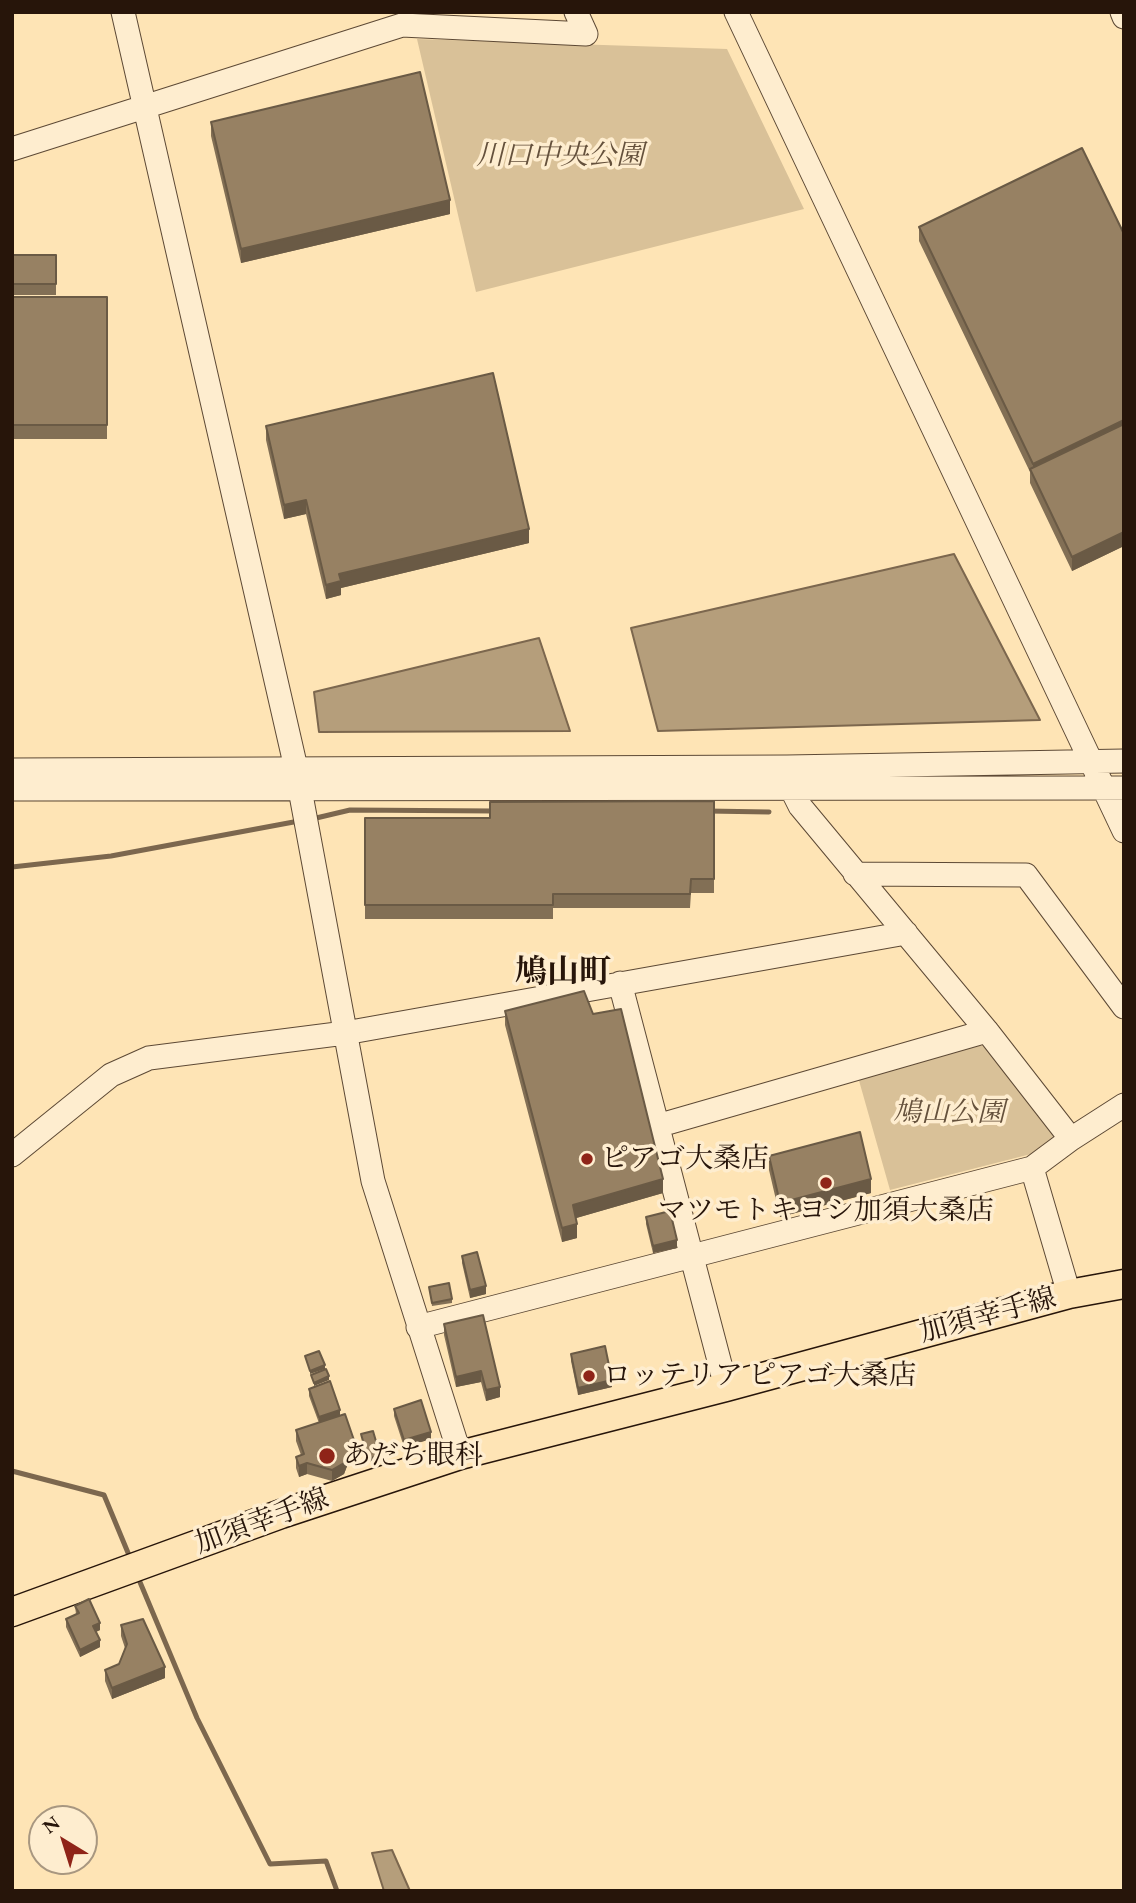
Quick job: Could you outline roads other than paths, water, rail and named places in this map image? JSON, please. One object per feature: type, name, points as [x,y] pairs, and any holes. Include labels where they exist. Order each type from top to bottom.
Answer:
[{"type":"main road","name":"加須幸手線","points":[[12,1612],[281,1514],[460,1455],[726,1387],[1069,1294],[1124,1284]]},
{"type":"street","points":[[123,12],[298,778],[373,1181],[460,1455]]},
{"type":"street","points":[[12,149],[402,26],[586,34],[576,12]]},
{"type":"street","points":[[736,12],[1093,761],[1114,788],[1124,831]]},
{"type":"street","points":[[1122,12],[1124,17]]},
{"type":"street","points":[[789,778],[1124,761]]},
{"type":"street","points":[[12,770],[298,778],[789,778],[1114,788]]},
{"type":"street","points":[[12,789],[298,778]]},
{"type":"street","points":[[789,778],[800,806],[987,1031],[1071,1139]]},
{"type":"street","points":[[855,874],[1026,875],[1124,1007]]},
{"type":"street","points":[[12,1155],[111,1075],[149,1058],[345,1033],[906,933]]},
{"type":"street","points":[[621,983],[726,1387]]},
{"type":"street","points":[[657,1126],[987,1031]]},
{"type":"street","points":[[418,1327],[1032,1168],[1124,1105]]},
{"type":"street","points":[[1032,1168],[1069,1294]]},
{"type":"waterway","points":[[312,819],[350,810],[494,811]]},
{"type":"waterway","points":[[707,811],[769,812]]},
{"type":"waterway","points":[[12,867],[111,856],[299,821]]},
{"type":"waterway","points":[[12,1471],[104,1495],[131,1560]]},
{"type":"waterway","points":[[137,1575],[197,1718],[270,1864],[326,1861],[337,1891]]},
{"type":"place","name":"ピアゴ大桑店","points":[[587,1159]]},
{"type":"place","name":"マツモトキヨシ加須大桑店","points":[[826,1183]]},
{"type":"place","name":"ロッテリア ピアゴ大桑店","points":[[589,1376]]},
{"type":"place","name":"あだち眼科","points":[[327,1456]]},
{"type":"district","name":"鳩山町","points":[[563,973]]},
{"type":"park label","name":"川口中央公園","points":[[560,156]]},
{"type":"park label","name":"鳩山公園","points":[[949,1113]]}]
